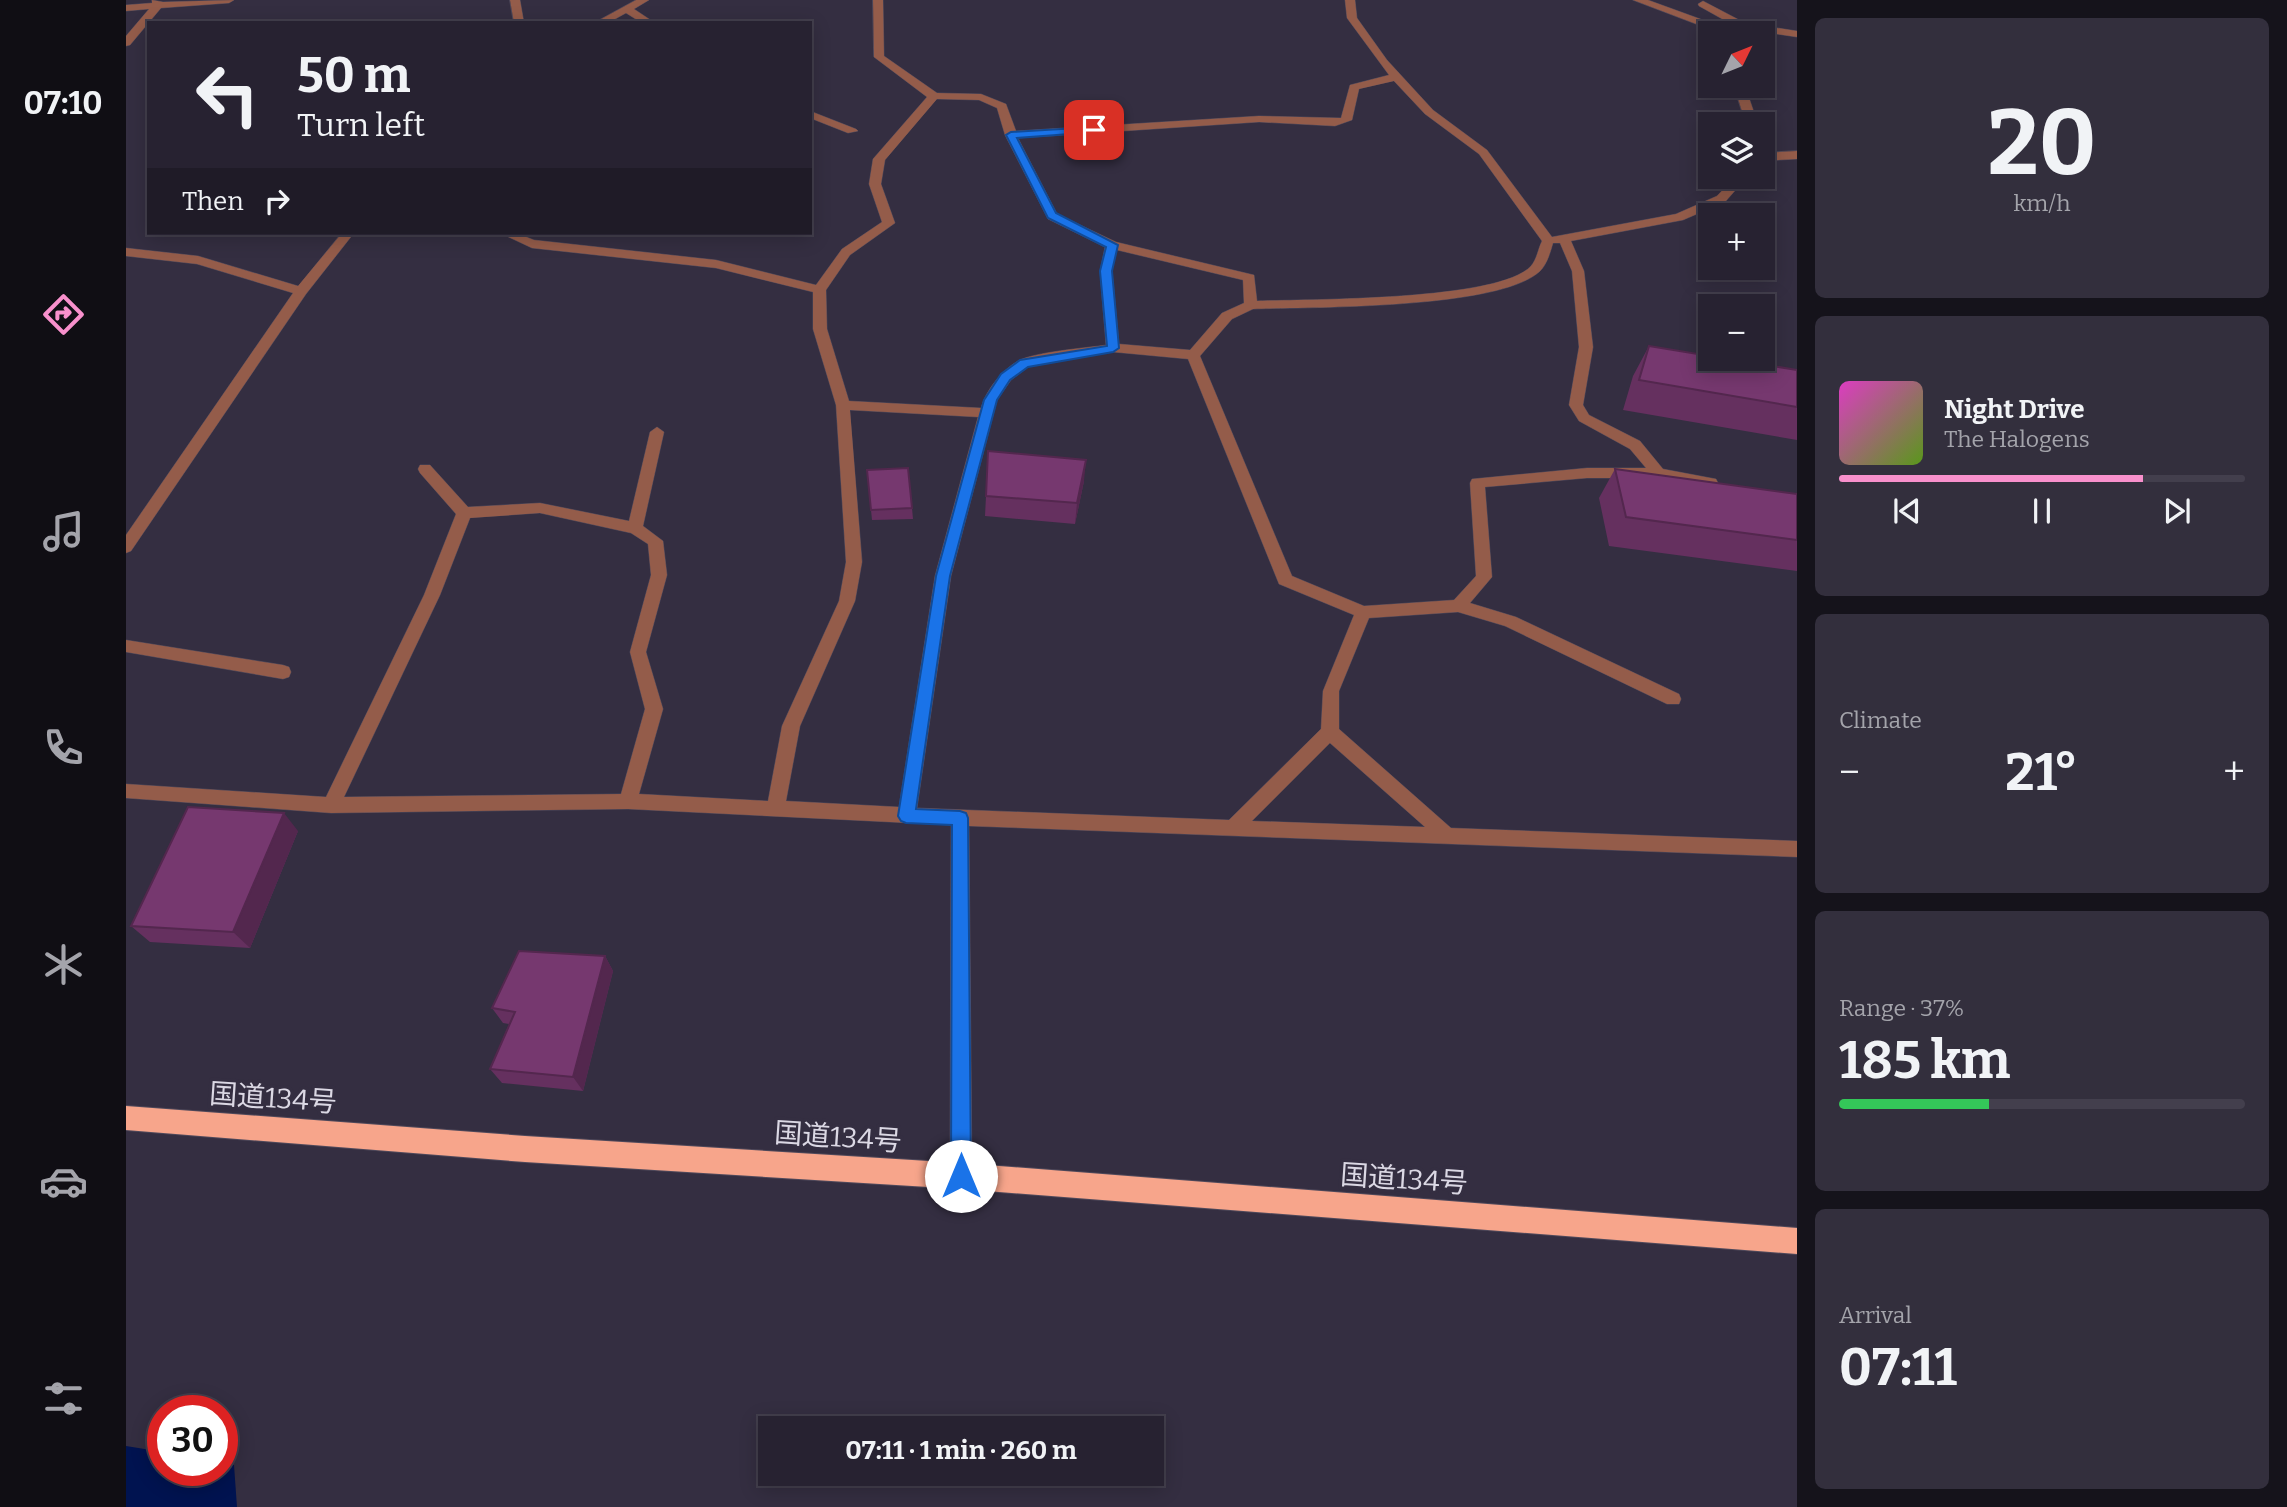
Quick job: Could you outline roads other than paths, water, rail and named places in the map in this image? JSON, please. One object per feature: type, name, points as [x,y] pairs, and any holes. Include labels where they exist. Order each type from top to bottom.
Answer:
[{"type":"highway","name":"国道134号","points":[[126,1118],[525,1149],[961,1176],[1797,1241]]},
{"type":"street","points":[[126,8],[158,3],[229,0]]},
{"type":"street","points":[[515,0],[519,21]]},
{"type":"street","points":[[603,21],[644,0]]},
{"type":"street","points":[[878,0],[879,57],[934,96],[981,97],[1003,106],[1011,135],[1052,215],[1112,245],[1249,278],[1251,305]]},
{"type":"street","points":[[1350,0],[1352,18],[1397,77],[1429,112],[1483,152],[1548,241]]},
{"type":"street","points":[[1638,0],[1698,22]]},
{"type":"street","points":[[126,43],[158,3]]},
{"type":"street","points":[[1703,4],[1733,21]]},
{"type":"street","points":[[627,10],[646,21]]},
{"type":"street","points":[[1775,31],[1797,34]]},
{"type":"street","points":[[1011,135],[1259,119],[1335,123],[1346,120],[1353,87],[1397,77]]},
{"type":"street","points":[[776,807],[791,726],[847,601],[854,562],[843,405],[820,329],[819,289],[846,252],[889,223],[875,184],[879,159],[934,96]]},
{"type":"street","points":[[812,115],[852,131]]},
{"type":"street","points":[[1775,156],[1797,155]]},
{"type":"street","points":[[1548,241],[1679,217],[1721,199],[1730,189]]},
{"type":"street","points":[[126,547],[301,291],[346,235]]},
{"type":"street","points":[[511,235],[532,244],[716,264],[819,289]]},
{"type":"street","points":[[1564,238],[1578,271],[1586,346],[1576,405],[1584,418],[1635,445],[1658,473]]},
{"type":"street","points":[[1193,355],[1227,316],[1251,305],[1422,298],[1508,284],[1536,269],[1548,241]]},
{"type":"street","points":[[1112,245],[1106,271],[1113,348]]},
{"type":"street","points":[[126,252],[198,260],[301,291]]},
{"type":"street","points":[[906,816],[943,576],[985,413],[1006,377],[1024,363],[1113,348],[1193,355]]},
{"type":"street","points":[[1193,355],[1285,580],[1363,612],[1458,606],[1510,621],[1673,699]]},
{"type":"street","points":[[843,405],[985,413]]},
{"type":"street","points":[[635,528],[657,432]]},
{"type":"street","points":[[425,469],[464,513]]},
{"type":"street","points":[[1458,606],[1484,577],[1477,484],[1587,473],[1658,473],[1721,485]]},
{"type":"street","points":[[464,513],[540,508],[635,528],[655,541],[659,575],[638,652],[654,709],[628,801]]},
{"type":"street","points":[[331,805],[432,595],[464,513]]},
{"type":"street","points":[[1233,828],[1330,732],[1331,691],[1363,612]]},
{"type":"street","points":[[126,646],[283,672]]},
{"type":"street","points":[[1330,732],[1446,835]]},
{"type":"street","points":[[126,791],[331,805],[628,801],[906,816],[1797,849]]},
{"type":"street","points":[[960,818],[961,1176]]}]
